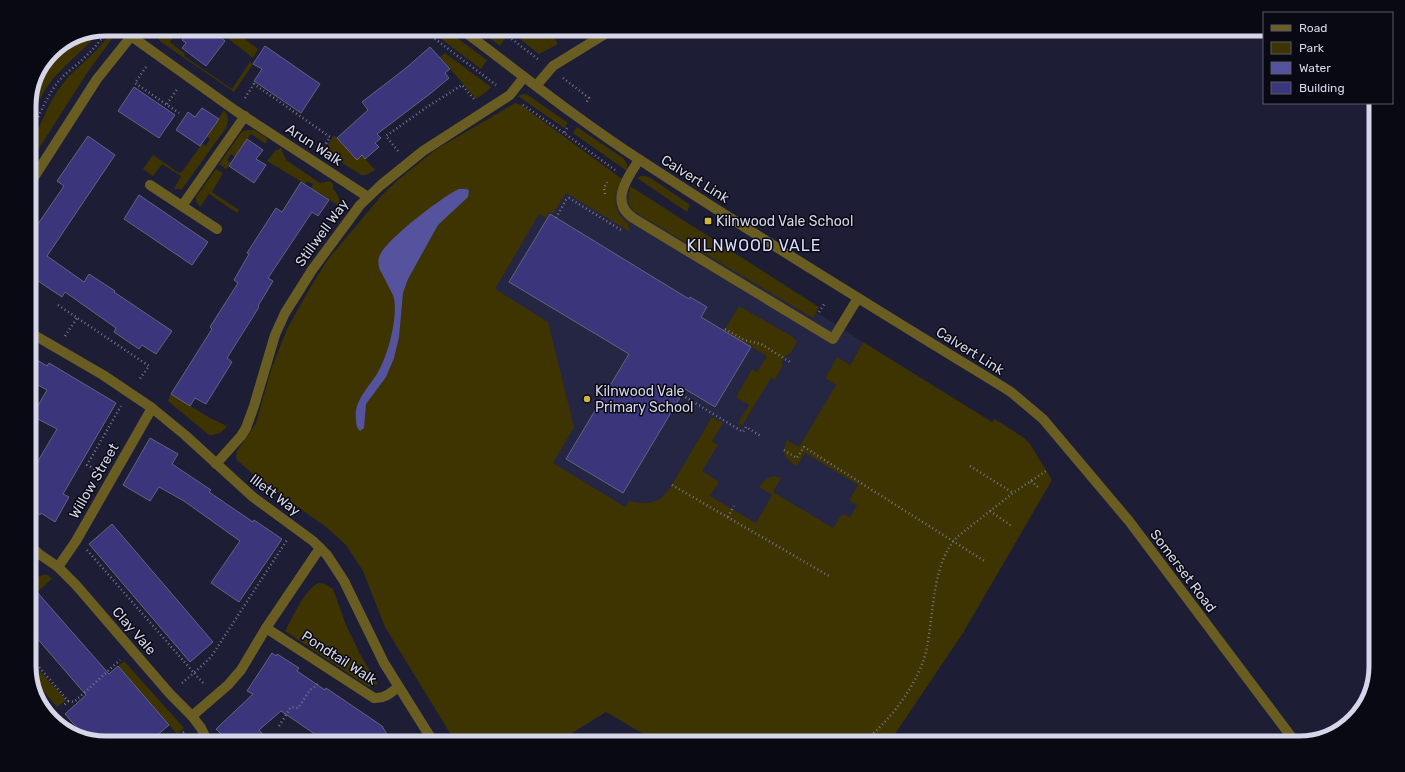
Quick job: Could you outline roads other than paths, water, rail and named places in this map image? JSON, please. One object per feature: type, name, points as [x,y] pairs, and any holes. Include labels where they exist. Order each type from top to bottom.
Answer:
[{"type":"street","points":[[36,174],[94,84],[131,36]]},
{"type":"street","name":"Arun Walk","points":[[138,36],[156,53],[241,113],[368,196]]},
{"type":"street","name":"Calvert Link","points":[[470,36],[536,86],[639,160],[858,298],[1011,392],[1043,419]]},
{"type":"street","points":[[536,86],[553,66],[602,36]]},
{"type":"street","name":"Stillwell Way","points":[[216,464],[241,436],[246,428],[256,400],[275,335],[292,300],[344,226],[368,196],[407,163],[436,141],[510,96],[524,77]]},
{"type":"street","points":[[182,206],[241,113]]},
{"type":"street","points":[[639,160],[625,184],[622,193],[622,203],[628,214],[833,339],[858,298]]},
{"type":"street","points":[[150,185],[217,230]]},
{"type":"street","name":"Illett Way","points":[[36,336],[103,375],[152,408],[185,435],[253,497],[296,528],[320,548],[332,561],[340,574],[378,654],[429,736]]},
{"type":"street","name":"Willow Street","points":[[58,567],[76,541],[152,408]]},
{"type":"street","name":"Somerset Road","points":[[1043,419],[1129,521],[1291,736]]},
{"type":"street","points":[[192,716],[234,678],[250,657],[266,628],[320,548]]},
{"type":"street","name":"Clay Vale","points":[[36,551],[58,567],[76,585],[170,694],[192,716],[201,728],[204,736]]},
{"type":"street","name":"Pondtail Walk","points":[[266,628],[374,698],[385,696],[398,688]]},
{"type":"water","points":[[459,189],[467,189],[469,191],[468,197],[438,225],[408,279],[403,293],[399,337],[394,358],[386,377],[366,404],[364,428],[360,431],[357,428],[356,412],[360,398],[378,373],[390,341],[394,321],[395,302],[379,268],[379,257],[386,246],[405,228],[441,200]]},
{"type":"place","name":"Kilnwood Vale School","points":[[708,221]]},
{"type":"place","name":"Kilnwood Vale Primary School","points":[[587,399]]},
{"type":"district","name":"KILNWOOD VALE","points":[[754,245]]}]
